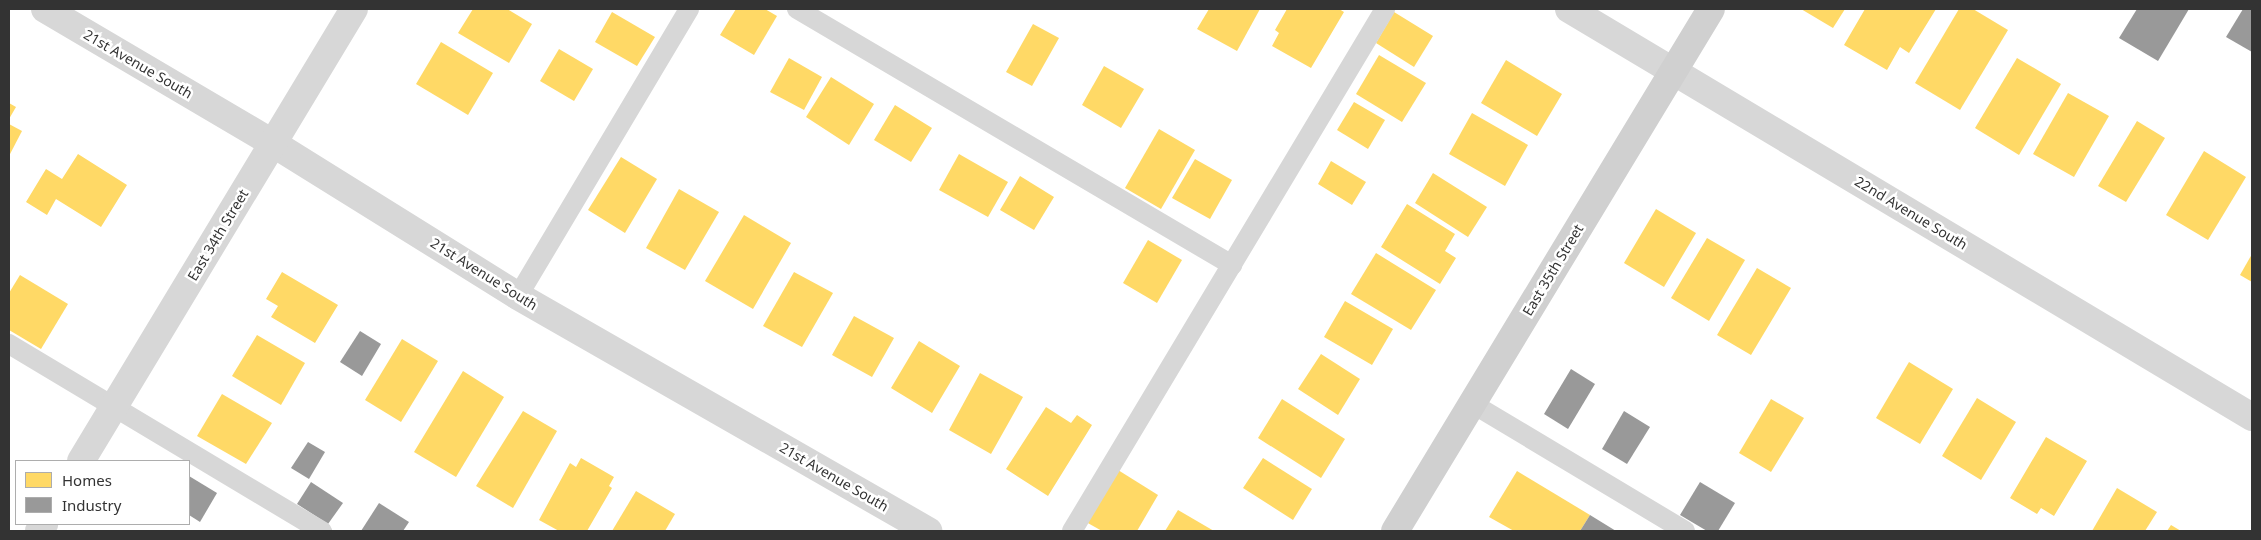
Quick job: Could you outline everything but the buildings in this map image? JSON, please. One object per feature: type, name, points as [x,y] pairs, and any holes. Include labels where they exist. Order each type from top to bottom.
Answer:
[{"type":"street","name":"21st Avenue South","points":[[45,9],[274,144],[518,296],[928,531]]},
{"type":"street","name":"East 34th Street","points":[[82,460],[354,9]]},
{"type":"street","name":"22nd Avenue South","points":[[1569,9],[2252,417]]},
{"type":"street","name":"East 35th Street","points":[[1395,531],[1711,9]]},
{"type":"lane","points":[[518,296],[689,9]]},
{"type":"lane","points":[[798,9],[1232,265]]},
{"type":"lane","points":[[1072,531],[1385,9]]},
{"type":"lane","points":[[9,344],[322,531]]},
{"type":"lane","points":[[1473,404],[1686,531]]}]
